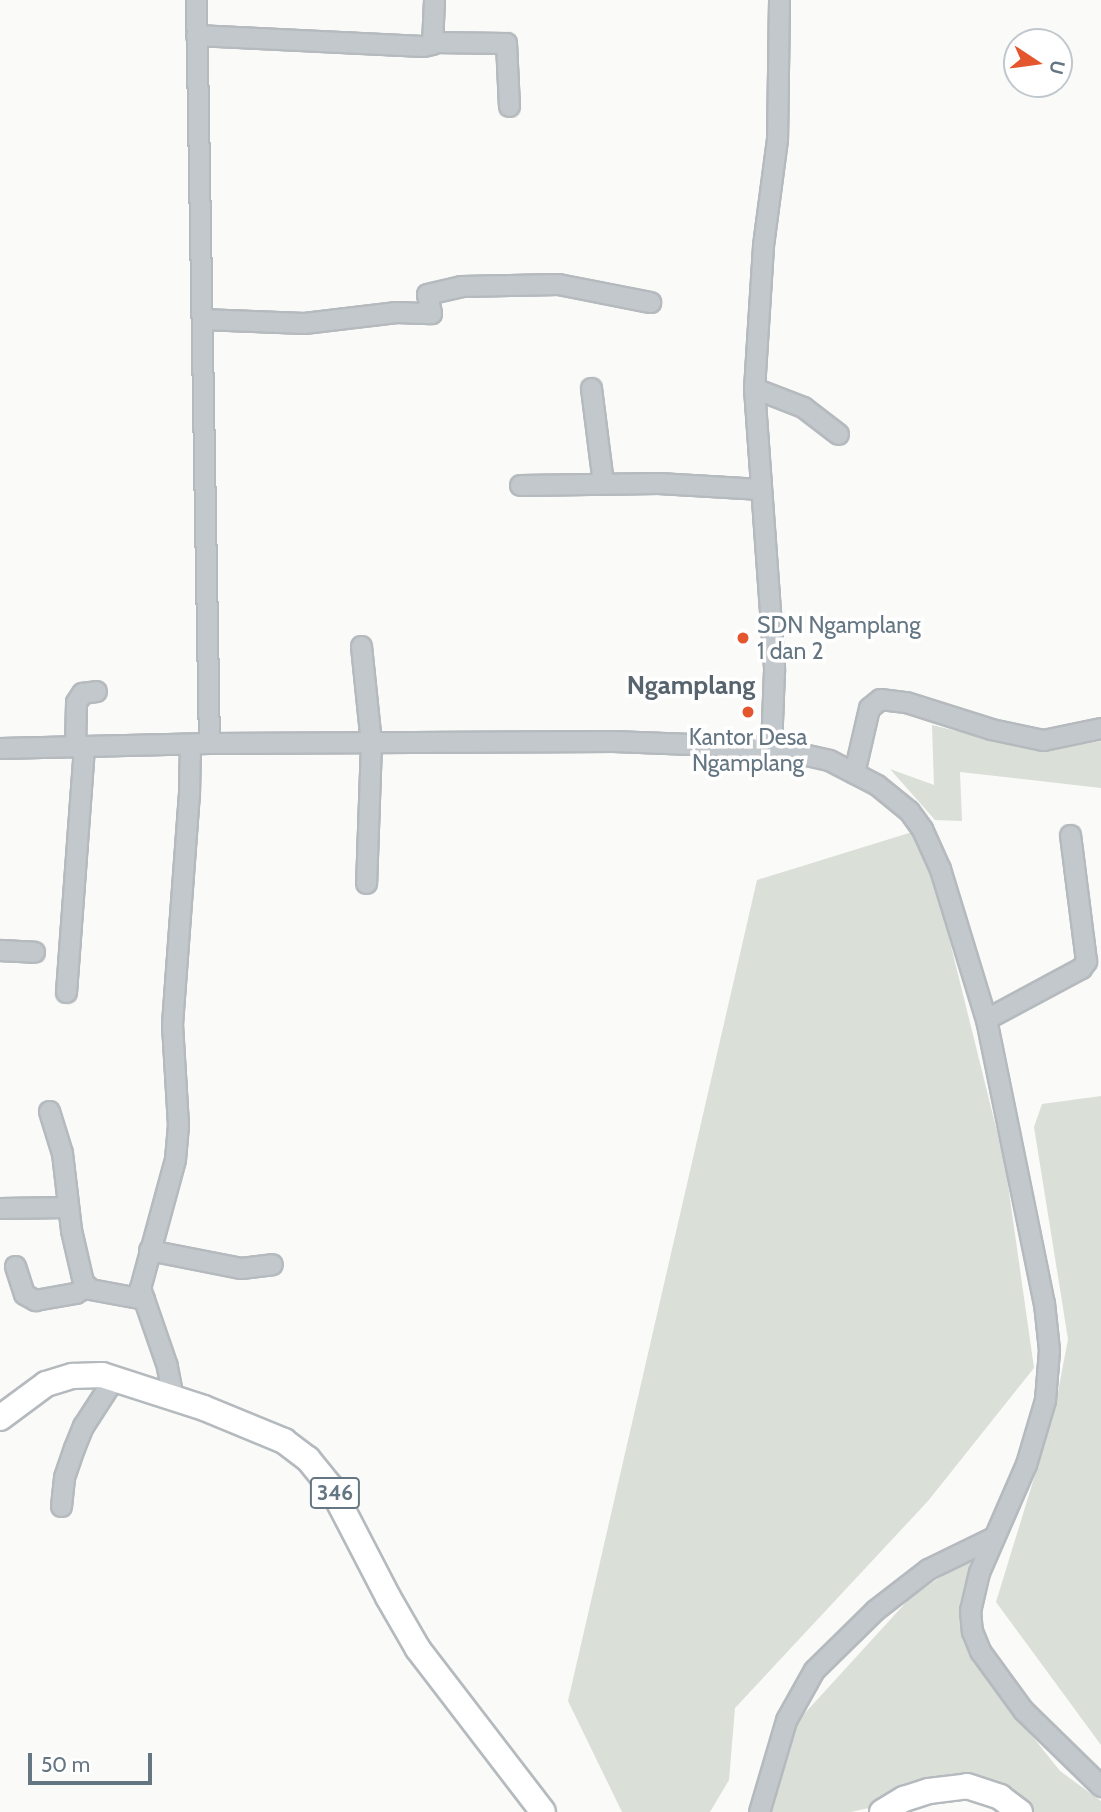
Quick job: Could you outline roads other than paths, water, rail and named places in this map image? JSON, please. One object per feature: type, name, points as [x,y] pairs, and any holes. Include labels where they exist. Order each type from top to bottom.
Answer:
[{"type":"main road","name":"346","points":[[0,1419],[34,1391],[58,1380],[87,1373],[114,1378],[173,1398],[284,1441],[321,1473],[349,1516],[388,1597],[418,1649],[543,1812]]},
{"type":"main road","points":[[882,1812],[904,1799],[929,1791],[967,1786],[1000,1797],[1020,1812]]},
{"type":"street","points":[[173,1398],[167,1366],[144,1299],[141,1277],[175,1159],[178,1125],[172,1024],[189,795],[199,744],[202,318],[196,0]]},
{"type":"street","points":[[432,42],[434,0]]},
{"type":"street","points":[[771,747],[775,670],[754,388],[763,246],[777,139],[779,0]]},
{"type":"street","points":[[196,35],[423,46],[432,42],[506,43],[509,106]]},
{"type":"street","points":[[202,318],[304,323],[396,312],[431,313],[427,294],[461,286],[558,284],[650,302]]},
{"type":"street","points":[[591,388],[603,483]]},
{"type":"street","points":[[754,388],[803,407],[838,434]]},
{"type":"street","points":[[520,485],[603,483],[761,489]]},
{"type":"street","points":[[361,646],[371,743],[366,883]]},
{"type":"street","points":[[66,992],[80,746],[76,702],[82,692],[96,691]]},
{"type":"street","points":[[854,773],[867,713],[873,702],[880,699],[906,702],[991,729],[1043,740],[1101,729]]},
{"type":"street","points":[[0,748],[613,741],[771,747],[817,756],[854,773],[877,785],[909,811],[922,829],[940,869],[986,1019],[1044,1303],[1049,1350],[1045,1400],[1026,1464],[979,1572],[970,1610],[972,1631],[980,1651],[1023,1710],[1101,1786]]},
{"type":"street","points":[[986,1019],[1081,968],[1086,961],[1070,835]]},
{"type":"street","points":[[0,950],[34,952]]},
{"type":"street","points":[[49,1111],[62,1153],[68,1207],[79,1268],[86,1287]]},
{"type":"street","points":[[0,1208],[68,1207]]},
{"type":"street","points":[[149,1251],[241,1268],[272,1264]]},
{"type":"street","points":[[15,1266],[24,1294],[35,1300],[62,1297],[86,1287],[144,1299]]},
{"type":"street","points":[[61,1506],[64,1477],[83,1426],[114,1378]]},
{"type":"street","points":[[759,1812],[786,1720],[814,1670],[875,1610],[929,1569],[994,1538]]},
{"type":"place","name":"SDN Ngamplang 1 dan 2","points":[[743,638]]},
{"type":"place","name":"Kantor Desa Ngamplang","points":[[748,712]]},
{"type":"district","name":"Ngamplang","points":[[691,686]]}]
